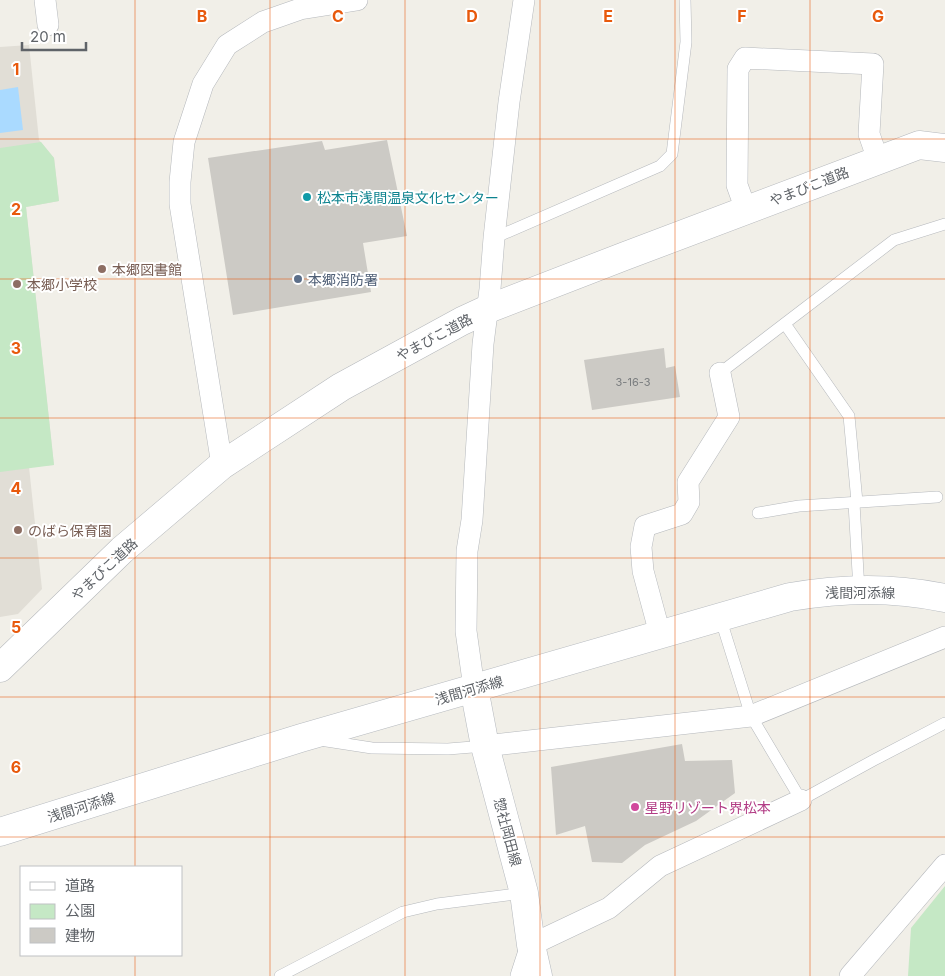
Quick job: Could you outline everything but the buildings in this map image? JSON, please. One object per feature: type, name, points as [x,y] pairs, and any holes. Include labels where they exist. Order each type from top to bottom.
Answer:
[{"type":"main road","name":"やまびこ道路","points":[[0,668],[122,550],[222,465],[341,387],[462,321],[488,309],[919,145],[945,147]]},
{"type":"main road","name":"浅間河添線","points":[[0,832],[301,738],[790,597],[821,592],[887,590],[945,598]]},
{"type":"main road","name":"惣社岡田線","points":[[474,688],[485,746],[524,893],[531,945],[538,976]]},
{"type":"street","points":[[45,0],[48,26]]},
{"type":"street","points":[[222,465],[180,204],[184,142],[204,84],[227,45],[263,22],[300,9],[357,0]]},
{"type":"street","points":[[474,688],[466,631],[467,552],[472,520],[483,344],[509,102],[524,0]]},
{"type":"street","points":[[746,210],[736,185],[738,69],[745,58],[874,64],[870,134],[878,160]]},
{"type":"street","points":[[660,634],[643,571],[641,546],[645,526],[682,514],[689,502],[688,482],[729,417],[720,373]]},
{"type":"street","points":[[485,746],[751,716],[945,636]]},
{"type":"street","points":[[521,976],[531,945],[608,908],[660,866],[801,800]]},
{"type":"street","points":[[850,976],[945,866]]},
{"type":"lane","points":[[494,238],[660,166],[672,154],[686,42],[685,0]]},
{"type":"lane","points":[[720,373],[894,240],[945,224]]},
{"type":"lane","points":[[785,324],[849,416],[855,502],[858,590]]},
{"type":"lane","points":[[758,512],[799,506],[937,497]]},
{"type":"lane","points":[[720,617],[751,716],[801,800],[945,723]]},
{"type":"lane","points":[[301,738],[372,748],[448,749],[485,746]]},
{"type":"lane","points":[[280,976],[403,912],[437,904],[524,893]]},
{"type":"shaded area","name":"本郷小学校","points":[[29,45],[39,140],[54,158],[59,201],[26,207],[54,465],[29,467],[42,589],[18,614],[0,617],[0,47]]},
{"type":"green space","name":"本郷小学校","points":[[41,142],[54,158],[59,201],[26,207],[54,465],[0,472],[0,148]]},
{"type":"green space","points":[[945,886],[945,976],[908,976],[911,928]]},
{"type":"water","points":[[18,87],[23,130],[0,133],[0,90]]},
{"type":"place","name":"松本市浅間温泉文化センター","points":[[307,197]]},
{"type":"place","name":"本郷図書館","points":[[102,269]]},
{"type":"place","name":"本郷消防署","points":[[298,279]]},
{"type":"place","name":"本郷小学校","points":[[17,284]]},
{"type":"place","name":"のばら保育園","points":[[18,530]]},
{"type":"place","name":"星野リゾート界松本","points":[[635,807]]}]
